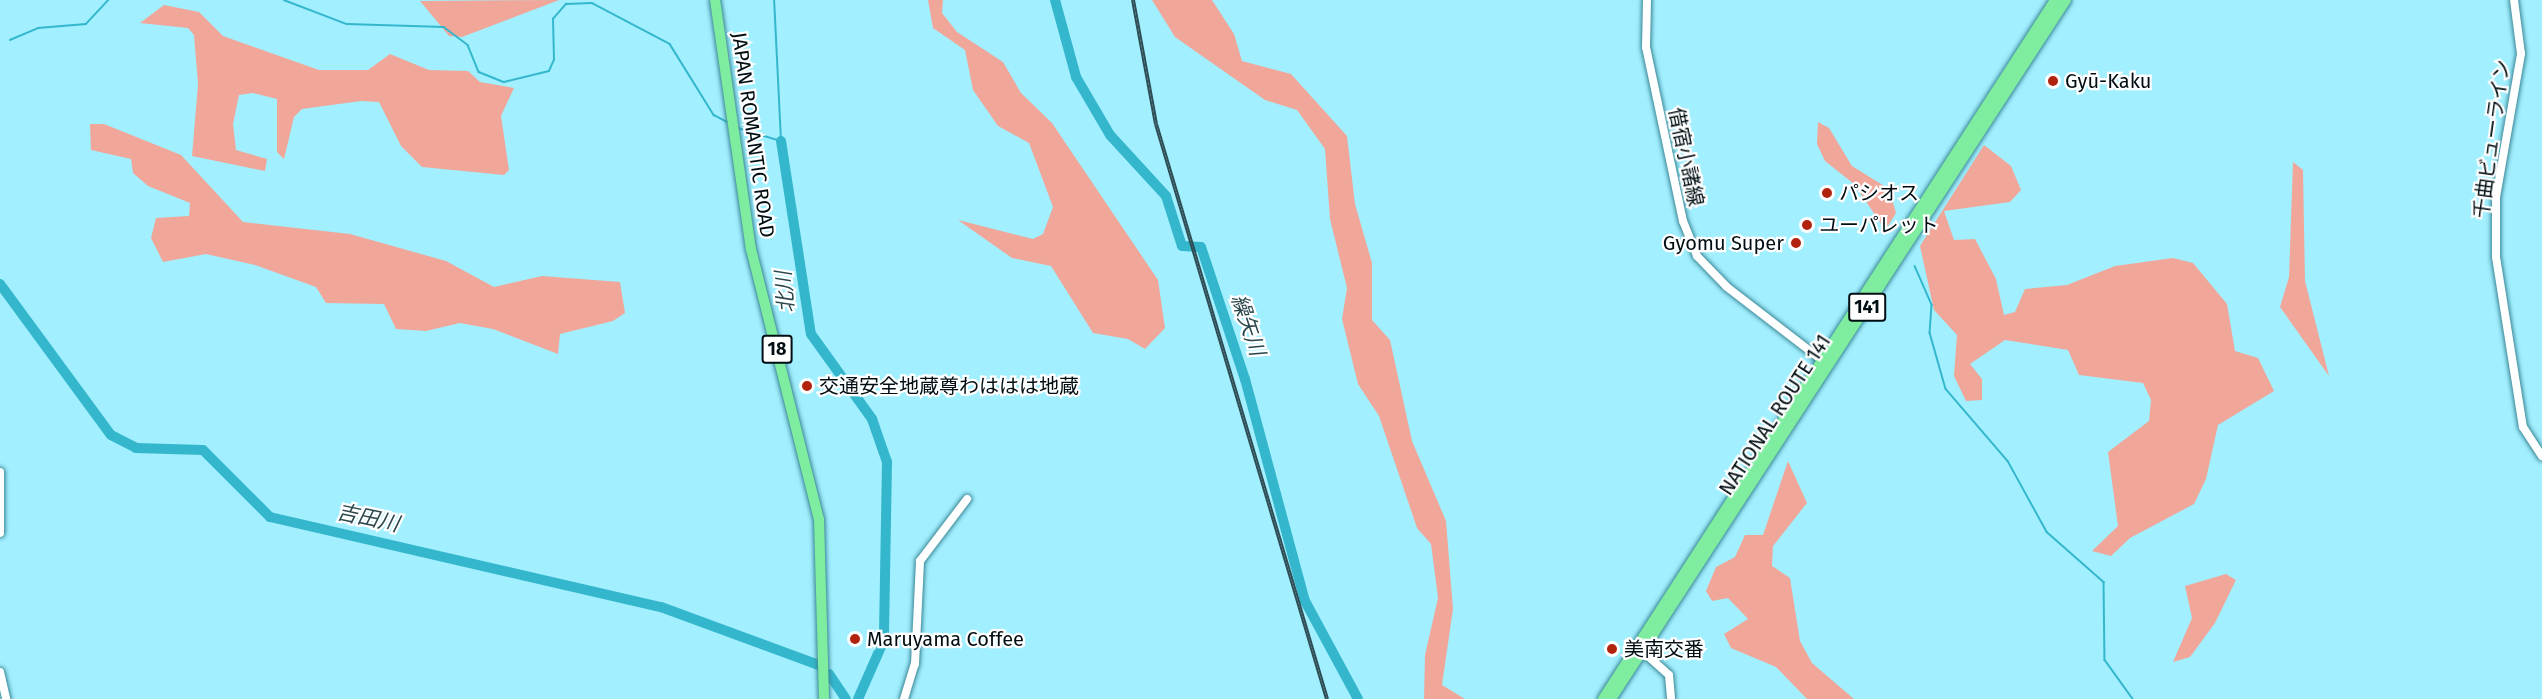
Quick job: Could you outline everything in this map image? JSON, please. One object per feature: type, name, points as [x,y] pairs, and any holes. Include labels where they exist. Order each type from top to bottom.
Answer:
[{"type":"highway","name":"JAPAN ROMANTIC ROAD","points":[[715,0],[751,249],[819,519],[824,699]]},
{"type":"highway","name":"NATIONAL ROUTE 141","points":[[1611,699],[1640,648],[2055,0]]},
{"type":"highway","name":"NATIONAL ROUTE 141","points":[[1825,362],[2066,0]]},
{"type":"highway","name":"NATIONAL ROUTE 141","points":[[1602,699],[1640,648]]},
{"type":"street","name":"借宿小諸線","points":[[1647,0],[1646,47],[1683,221],[1697,256],[1726,287],[1825,362]]},
{"type":"street","name":"千曲ビューライン","points":[[2514,0],[2521,54],[2496,197],[2496,257],[2523,427],[2542,456]]},
{"type":"street","points":[[0,472],[0,533]]},
{"type":"street","points":[[904,699],[915,664],[920,561],[967,500]]},
{"type":"street","points":[[1640,648],[1669,675],[1671,699]]},
{"type":"street","points":[[0,672],[6,699]]},
{"type":"shaded area","points":[[559,0],[462,37],[449,36],[420,1]]},
{"type":"shaded area","points":[[928,0],[943,0],[942,13],[957,32],[1003,62],[1021,93],[1052,123],[1158,280],[1165,328],[1145,349],[1128,339],[1093,333],[1051,266],[1012,258],[958,220],[1033,239],[1043,234],[1053,207],[1029,143],[998,126],[973,90],[965,50],[933,28]]},
{"type":"shaded area","points":[[1152,0],[1212,0],[1234,34],[1242,61],[1291,74],[1347,136],[1355,204],[1372,263],[1372,320],[1390,340],[1412,441],[1446,521],[1453,609],[1442,685],[1465,699],[1424,699],[1425,655],[1438,598],[1431,544],[1417,528],[1379,416],[1358,384],[1342,319],[1347,288],[1330,219],[1325,149],[1297,110],[1265,100],[1175,37]]},
{"type":"shaded area","points":[[164,5],[199,12],[223,36],[319,70],[368,70],[390,54],[429,70],[468,71],[480,82],[514,88],[501,116],[509,170],[504,175],[422,167],[401,146],[379,102],[361,101],[302,109],[294,117],[284,159],[277,152],[277,99],[253,93],[239,95],[233,124],[236,150],[267,159],[265,171],[192,156],[198,84],[194,35],[188,28],[140,23]]},
{"type":"shaded area","points":[[1818,122],[1829,128],[1852,166],[1889,189],[1896,213],[1888,226],[1884,228],[1854,184],[1825,161],[1817,144]]},
{"type":"shaded area","points":[[90,124],[104,124],[181,155],[243,222],[350,234],[446,261],[494,287],[542,276],[620,282],[625,313],[613,321],[560,334],[558,354],[493,329],[460,323],[426,331],[396,329],[384,304],[326,303],[316,287],[255,265],[206,254],[163,262],[151,238],[156,218],[189,216],[190,203],[148,186],[133,173],[131,159],[91,150]]},
{"type":"shaded area","points":[[1984,145],[2011,166],[2021,190],[2010,202],[1944,211],[1954,240],[1975,239],[1996,279],[2004,315],[2015,312],[2025,289],[2067,285],[2115,266],[2173,258],[2193,263],[2227,304],[2235,351],[2258,358],[2274,391],[2218,425],[2206,479],[2194,504],[2130,538],[2111,556],[2092,551],[2118,526],[2108,452],[2149,421],[2151,400],[2143,383],[2079,375],[2068,350],[2005,340],[1970,364],[1982,379],[1982,400],[1966,401],[1954,376],[1957,335],[1934,310],[1920,246]]},
{"type":"shaded area","points":[[2293,162],[2303,170],[2305,281],[2329,376],[2280,307],[2289,277]]},
{"type":"shaded area","points":[[1788,461],[1807,503],[1773,546],[1772,566],[1790,578],[1800,641],[1812,663],[1854,699],[1807,699],[1776,667],[1731,648],[1724,634],[1748,619],[1728,598],[1712,601],[1706,591],[1716,567],[1735,557],[1745,535],[1763,535]]},
{"type":"shaded area","points":[[2226,574],[2236,580],[2215,623],[2190,657],[2173,662],[2192,618],[2185,586]]},
{"type":"waterway","points":[[10,40],[38,28],[86,24],[108,0]]},
{"type":"waterway","points":[[284,0],[347,24],[444,27],[468,45],[479,72],[504,82],[549,71],[554,60],[553,19],[566,4],[592,3],[670,44],[714,115],[729,123]]},
{"type":"waterway","name":"北川","points":[[738,128],[781,141],[774,0]]},
{"type":"waterway","name":"繰矢川","points":[[1055,0],[1076,77],[1110,135],[1166,196],[1182,246],[1201,247],[1245,379],[1305,601],[1358,699]]},
{"type":"waterway","name":"北川","points":[[781,141],[811,334],[872,419],[887,462],[884,640],[858,699]]},
{"type":"waterway","points":[[1915,266],[1932,305],[1930,333],[1946,389],[2008,461],[2047,532],[2104,582],[2105,660],[2133,699]]},
{"type":"waterway","name":"吉田川","points":[[0,284],[111,435],[136,448],[203,450],[270,517],[661,607],[819,665]]},
{"type":"waterway","name":"吉田川","points":[[829,674],[846,699]]},
{"type":"railway","points":[[1133,0],[1156,124],[1327,699]]},
{"type":"place","name":"Gyū-Kaku","points":[[2053,81]]},
{"type":"place","name":"パシオス","points":[[1827,193]]},
{"type":"place","name":"ユーパレット","points":[[1807,225]]},
{"type":"place","name":"Gyomu Super","points":[[1796,243]]},
{"type":"place","name":"交通安全地蔵尊わははは地蔵","points":[[807,386]]},
{"type":"place","name":"Maruyama Coffee","points":[[855,639]]},
{"type":"place","name":"美南交番","points":[[1612,649]]}]
